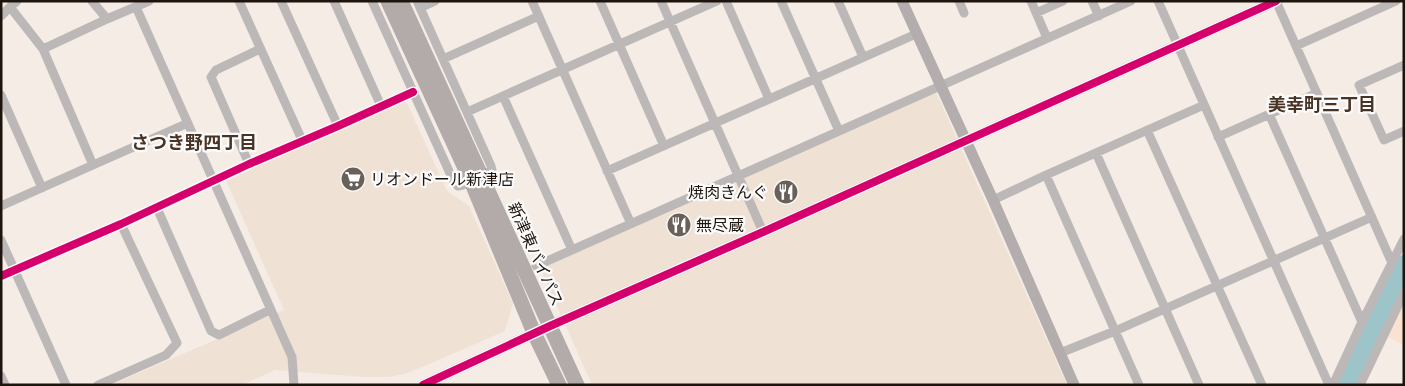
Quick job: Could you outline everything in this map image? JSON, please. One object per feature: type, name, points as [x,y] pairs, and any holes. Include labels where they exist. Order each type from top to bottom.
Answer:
[{"type":"highway","name":"新津東バイパス","points":[[388,1],[550,326],[576,385]]},
{"type":"highway","name":"新津東バイパス","points":[[400,1],[476,179],[534,333],[559,385]]},
{"type":"street","points":[[92,1],[106,19]]},
{"type":"street","points":[[43,49],[149,1]]},
{"type":"street","points":[[239,1],[302,140]]},
{"type":"street","points":[[281,1],[338,126]]},
{"type":"street","points":[[334,1],[381,106]]},
{"type":"street","points":[[372,1],[453,180],[458,186],[492,170],[419,5],[435,1]]},
{"type":"street","points":[[532,1],[631,224]]},
{"type":"street","points":[[600,1],[664,146]]},
{"type":"street","points":[[660,1],[763,232]]},
{"type":"street","points":[[467,112],[716,1]]},
{"type":"street","points":[[726,1],[769,99]]},
{"type":"street","points":[[781,1],[839,131]]},
{"type":"street","points":[[838,1],[863,57]]},
{"type":"street","points":[[902,1],[993,200],[1074,385]]},
{"type":"street","points":[[959,1],[964,13]]},
{"type":"street","points":[[1031,1],[1047,38]]},
{"type":"street","points":[[1036,13],[1063,1]]},
{"type":"street","points":[[1092,1],[1099,16]]},
{"type":"street","points":[[536,266],[1131,1]]},
{"type":"street","points":[[1158,1],[1329,385]]},
{"type":"street","points":[[423,385],[443,381],[534,333],[1276,1],[1392,263]]},
{"type":"street","points":[[1296,46],[1396,1]]},
{"type":"street","points":[[1,16],[13,4],[43,49],[93,165]]},
{"type":"street","points":[[136,7],[292,357],[294,385]]},
{"type":"street","points":[[443,59],[539,16]]},
{"type":"street","points":[[607,171],[916,34]]},
{"type":"street","points":[[248,164],[211,77],[216,70],[260,49]]},
{"type":"street","points":[[1404,65],[1359,85],[1384,140],[1404,131]]},
{"type":"street","points":[[1,276],[121,224],[248,164],[413,92]]},
{"type":"street","points":[[1218,137],[1316,93]]},
{"type":"street","points":[[1,95],[42,188]]},
{"type":"street","points":[[503,96],[572,250]]},
{"type":"street","points":[[993,200],[1204,105]]},
{"type":"street","points":[[1269,114],[1362,322]]},
{"type":"street","points":[[1,206],[188,123]]},
{"type":"street","points":[[1147,130],[1262,385]]},
{"type":"street","points":[[1096,153],[1199,385]]},
{"type":"street","points":[[1046,175],[1139,385]]},
{"type":"street","points":[[156,208],[211,331],[219,335],[270,310]]},
{"type":"street","points":[[1060,353],[1115,331],[1372,217]]},
{"type":"street","points":[[98,385],[166,355],[177,344],[121,224]]},
{"type":"street","points":[[1333,385],[1404,239]]},
{"type":"street","points":[[1,240],[66,385]]},
{"type":"street","points":[[1360,385],[1404,293]]},
{"type":"street","points":[[1,376],[5,385]]},
{"type":"shaded area","points":[[936,92],[1067,385],[592,385],[540,268]]},
{"type":"shaded area","points":[[403,102],[407,103],[447,191],[469,206],[513,303],[505,331],[405,374],[388,377],[363,377],[275,370],[242,385],[111,385],[284,310],[227,183],[227,179]]},
{"type":"shaded area","points":[[1404,295],[1404,345],[1385,336]]},
{"type":"waterway","points":[[1346,385],[1404,264]]},
{"type":"cycle path","points":[[423,385],[550,326],[1276,1]]},
{"type":"cycle path","points":[[1,276],[413,92]]},
{"type":"place","name":"リオンドール新津店","points":[[353,179]]},
{"type":"place","name":"焼肉きんぐ","points":[[786,192]]},
{"type":"place","name":"無尽蔵","points":[[679,225]]},
{"type":"district","name":"美幸町三丁目","points":[[1322,104]]},
{"type":"district","name":"さつき野四丁目","points":[[194,142]]}]
